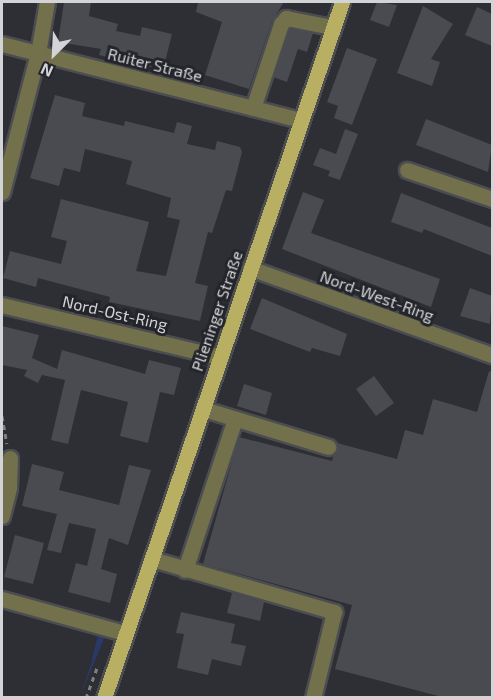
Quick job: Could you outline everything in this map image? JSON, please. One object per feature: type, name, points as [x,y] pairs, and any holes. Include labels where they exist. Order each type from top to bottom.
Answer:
[{"type":"main road","name":"Plieninger Straße","points":[[106,696],[125,633],[204,409],[342,2]]},
{"type":"street","points":[[2,192],[38,53],[47,2]]},
{"type":"street","points":[[253,108],[280,24],[286,18],[332,27]]},
{"type":"street","name":"Ruiter Straße","points":[[2,44],[301,120]]},
{"type":"street","points":[[407,170],[492,199]]},
{"type":"street","name":"Nord-West-Ring","points":[[250,268],[492,355]]},
{"type":"street","name":"Nord-Ost-Ring","points":[[2,304],[221,357]]},
{"type":"street","points":[[204,409],[328,447]]},
{"type":"street","points":[[185,570],[235,419]]},
{"type":"street","points":[[2,516],[9,487],[9,458]]},
{"type":"street","points":[[152,559],[334,612],[313,698]]},
{"type":"street","points":[[2,599],[125,633]]},
{"type":"path","points":[[2,416],[9,458]]},
{"type":"shaded area","points":[[98,634],[104,639],[80,697],[91,664]]},
{"type":"building","points":[[64,2],[91,2],[89,16],[118,24],[116,31],[140,36],[142,27],[172,34],[163,70],[99,55],[101,49],[58,42]]},
{"type":"building","points":[[198,2],[284,2],[272,21],[249,89],[205,75],[222,22],[196,12]]},
{"type":"building","points":[[377,2],[397,5],[389,27],[370,20]]},
{"type":"building","points":[[423,6],[453,24],[431,59],[440,62],[432,86],[397,73]]},
{"type":"building","points":[[477,7],[492,14],[492,46],[465,35]]},
{"type":"building","points":[[290,29],[313,33],[307,52],[298,49],[287,82],[273,77]]},
{"type":"building","points":[[347,48],[377,59],[352,125],[334,118],[338,106],[327,102]]},
{"type":"building","points":[[55,95],[85,103],[82,116],[124,126],[125,121],[174,133],[177,122],[192,126],[187,144],[215,150],[217,141],[240,147],[242,152],[232,191],[226,190],[212,233],[208,232],[195,283],[208,286],[200,321],[109,302],[110,297],[38,278],[36,287],[3,278],[10,251],[61,264],[67,241],[51,237],[61,199],[149,222],[136,271],[166,276],[180,220],[167,217],[171,198],[126,184],[132,161],[85,149],[80,172],[64,168],[59,186],[30,178]]},
{"type":"building","points":[[426,119],[492,145],[488,172],[416,145]]},
{"type":"building","points":[[345,129],[358,134],[340,180],[328,176],[330,171],[313,165],[320,148],[336,154]]},
{"type":"building","points":[[303,192],[324,200],[311,233],[440,279],[431,307],[282,249]]},
{"type":"building","points":[[401,193],[492,228],[492,256],[424,229],[422,233],[391,222]]},
{"type":"building","points":[[470,288],[492,296],[490,324],[460,316]]},
{"type":"building","points":[[262,298],[347,334],[340,356],[312,348],[310,352],[250,329]]},
{"type":"building","points":[[2,326],[39,335],[32,358],[57,369],[62,350],[145,374],[149,360],[181,368],[174,395],[160,392],[148,443],[120,436],[128,402],[81,390],[68,444],[51,440],[65,380],[42,375],[38,383],[24,376],[27,370],[2,365]]},
{"type":"building","points":[[489,371],[492,372],[492,698],[446,698],[335,669],[352,605],[203,564],[239,437],[332,461],[337,443],[397,459],[405,430],[423,435],[433,399],[477,412]]},
{"type":"building","points":[[374,376],[394,403],[376,416],[356,389]]},
{"type":"building","points":[[244,384],[272,393],[266,415],[237,406]]},
{"type":"building","points":[[32,464],[64,472],[59,490],[119,505],[129,465],[151,470],[128,545],[109,538],[101,569],[117,574],[110,603],[68,592],[76,563],[87,566],[96,529],[69,523],[61,553],[47,550],[57,514],[22,506]]},
{"type":"building","points":[[15,535],[44,543],[33,584],[4,577]]},
{"type":"building","points":[[232,593],[264,602],[260,621],[227,613]]},
{"type":"building","points":[[181,612],[235,624],[231,643],[246,646],[241,666],[212,659],[208,675],[177,668],[184,634],[176,633]]}]
